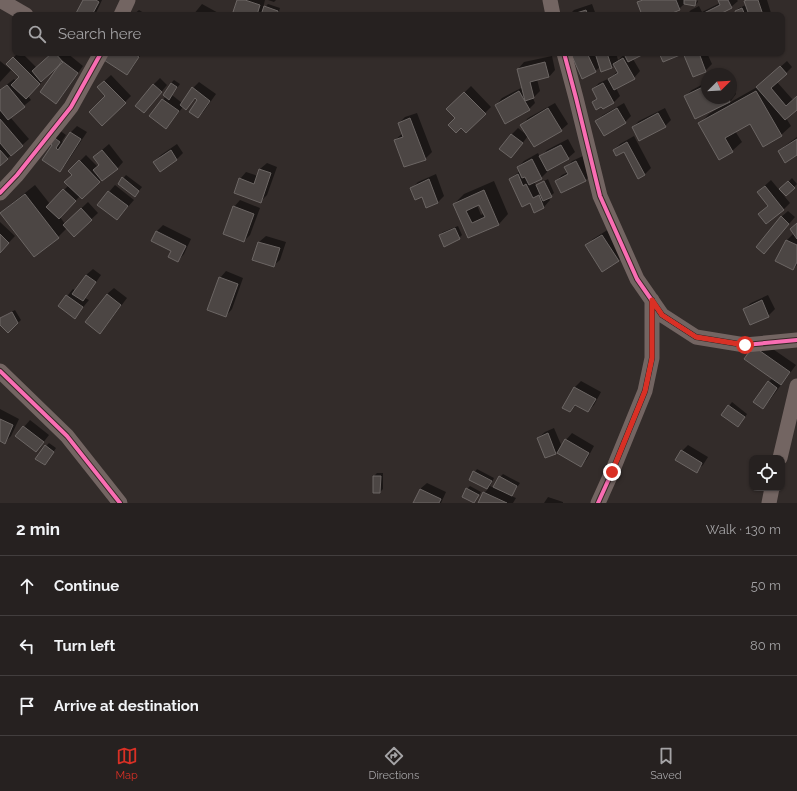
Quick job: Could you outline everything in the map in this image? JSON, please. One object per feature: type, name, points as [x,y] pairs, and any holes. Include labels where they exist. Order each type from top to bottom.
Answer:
[{"type":"street","points":[[0,0],[21,12]]},
{"type":"street","points":[[122,12],[128,0]]},
{"type":"street","points":[[550,0],[552,12]]},
{"type":"street","points":[[0,193],[17,176],[71,107],[99,56]]},
{"type":"street","points":[[565,56],[600,196],[637,279],[662,315],[696,337],[745,345],[797,340]]},
{"type":"street","points":[[598,503],[645,391],[652,358],[652,300]]},
{"type":"street","points":[[0,371],[67,436],[120,503]]},
{"type":"street","points":[[781,455],[797,386]]},
{"type":"street","points":[[769,503],[771,491]]},
{"type":"building","points":[[83,0],[96,0],[99,2],[94,12],[77,12]]},
{"type":"building","points":[[237,0],[245,0],[260,5],[258,12],[233,12]]},
{"type":"building","points":[[643,0],[676,0],[680,10],[675,12],[641,12],[637,2]]},
{"type":"building","points":[[684,0],[696,0],[695,6],[684,4]]},
{"type":"building","points":[[718,0],[728,0],[732,8],[724,12],[706,12],[720,5]]},
{"type":"building","points":[[758,0],[762,12],[748,12],[744,1]]},
{"type":"building","points":[[264,6],[278,11],[278,12],[262,12]]},
{"type":"building","points":[[742,8],[744,12],[735,12]]},
{"type":"building","points":[[49,56],[58,56],[63,62],[41,82],[32,71]]},
{"type":"building","points":[[106,56],[139,57],[127,75],[104,60]]},
{"type":"building","points":[[572,56],[588,56],[596,72],[582,79]]},
{"type":"building","points":[[596,56],[608,56],[612,68],[601,72]]},
{"type":"building","points":[[625,56],[640,56],[628,62]]},
{"type":"building","points":[[660,56],[678,56],[663,62]]},
{"type":"building","points":[[684,56],[700,56],[705,68],[701,68],[701,74],[693,77]]},
{"type":"building","points":[[13,57],[40,84],[26,99],[11,85],[19,77],[6,64]]},
{"type":"building","points":[[623,58],[635,79],[614,90],[608,79],[618,73],[613,64]]},
{"type":"building","points":[[62,61],[78,73],[56,104],[40,92]]},
{"type":"building","points":[[545,62],[549,77],[530,82],[534,98],[525,101],[517,69]]},
{"type":"building","points":[[780,66],[787,74],[771,88],[786,106],[797,96],[797,110],[785,120],[756,87]]},
{"type":"building","points":[[104,81],[126,103],[102,126],[89,112],[105,96],[97,87]]},
{"type":"building","points":[[171,83],[177,87],[169,100],[163,95]]},
{"type":"building","points":[[603,83],[614,103],[603,109],[601,107],[596,110],[592,102],[597,99],[592,89]]},
{"type":"building","points":[[153,84],[162,92],[144,113],[135,106]]},
{"type":"building","points":[[7,85],[25,107],[8,120],[0,110],[0,90]]},
{"type":"building","points":[[192,87],[210,101],[198,118],[189,112],[197,100],[195,98],[186,110],[180,105]]},
{"type":"building","points":[[701,88],[701,104],[726,104],[695,119],[684,96]]},
{"type":"building","points":[[519,91],[530,110],[505,124],[495,105]]},
{"type":"building","points":[[756,91],[782,136],[763,147],[750,124],[725,138],[733,152],[719,160],[698,123],[732,104],[737,104],[737,101]]},
{"type":"building","points":[[464,92],[486,114],[466,133],[461,128],[456,133],[448,125],[455,118],[446,109]]},
{"type":"building","points":[[162,99],[179,111],[166,129],[149,116]]},
{"type":"building","points":[[548,108],[562,131],[534,147],[520,125]]},
{"type":"building","points":[[617,108],[626,123],[604,136],[595,121]]},
{"type":"building","points":[[658,113],[666,127],[639,141],[632,127]]},
{"type":"building","points":[[410,118],[426,160],[404,167],[394,140],[403,137],[398,123]]},
{"type":"building","points":[[0,119],[23,146],[11,156],[0,143]]},
{"type":"building","points":[[70,132],[81,139],[60,172],[42,160],[52,145],[48,142],[52,136],[60,142],[56,148],[58,150]]},
{"type":"building","points":[[511,134],[523,143],[511,158],[499,149]]},
{"type":"building","points":[[797,139],[797,155],[785,163],[778,151]]},
{"type":"building","points":[[627,142],[645,175],[638,179],[624,152],[616,156],[613,150]]},
{"type":"building","points":[[561,145],[569,159],[547,171],[539,156]]},
{"type":"building","points":[[0,150],[8,159],[0,166]]},
{"type":"building","points":[[102,150],[118,169],[102,181],[93,170],[99,165],[93,157]]},
{"type":"building","points":[[171,150],[177,160],[160,172],[153,162]]},
{"type":"building","points":[[532,159],[542,179],[529,185],[525,177],[522,178],[517,167]]},
{"type":"building","points":[[79,160],[100,182],[82,199],[64,182],[72,175],[68,171]]},
{"type":"building","points":[[576,161],[586,181],[561,193],[555,181],[568,174],[564,167]]},
{"type":"building","points":[[259,169],[271,173],[261,203],[234,193],[239,178],[254,184]]},
{"type":"building","points":[[518,174],[523,186],[526,184],[533,198],[539,195],[544,208],[534,213],[530,203],[522,207],[509,179]]},
{"type":"building","points":[[122,177],[139,191],[135,197],[118,184]]},
{"type":"building","points":[[429,179],[438,203],[426,208],[422,197],[415,200],[410,188]]},
{"type":"building","points":[[544,181],[552,197],[543,201],[536,185]]},
{"type":"building","points":[[788,181],[795,188],[786,196],[779,189]]},
{"type":"building","points":[[765,186],[784,210],[766,224],[758,214],[768,206],[757,192]]},
{"type":"building","points":[[63,189],[76,201],[59,219],[46,207]]},
{"type":"building","points":[[484,190],[499,225],[468,238],[453,204]],"holes":[[[479,205],[485,217],[472,223],[466,211]]]},
{"type":"building","points":[[108,191],[128,206],[117,220],[97,205]]},
{"type":"building","points":[[25,194],[59,238],[34,257],[0,213]]},
{"type":"building","points":[[233,206],[254,214],[244,242],[223,234]]},
{"type":"building","points":[[81,208],[92,220],[74,237],[63,225]]},
{"type":"building","points":[[781,216],[789,224],[764,254],[756,247]]},
{"type":"building","points":[[797,223],[797,239],[790,229]]},
{"type":"building","points":[[455,228],[460,239],[444,247],[439,235]]},
{"type":"building","points":[[156,231],[186,246],[178,262],[168,257],[171,251],[151,241]]},
{"type":"building","points":[[0,234],[9,243],[0,253]]},
{"type":"building","points":[[602,235],[619,261],[602,272],[585,245]]},
{"type":"building","points":[[786,240],[797,245],[797,262],[793,270],[775,261]]},
{"type":"building","points":[[258,242],[280,248],[274,267],[252,260]]},
{"type":"building","points":[[86,275],[96,282],[83,301],[72,294]]},
{"type":"building","points":[[219,277],[238,284],[226,317],[207,310]]},
{"type":"building","points":[[107,294],[121,305],[100,334],[85,322]]},
{"type":"building","points":[[66,295],[83,307],[75,319],[58,306]]},
{"type":"building","points":[[762,300],[769,317],[750,325],[743,309]]},
{"type":"building","points":[[12,312],[18,323],[8,333],[0,325],[0,318]]},
{"type":"building","points":[[753,346],[790,372],[781,385],[744,359]]},
{"type":"building","points":[[768,381],[777,388],[763,409],[753,402]]},
{"type":"building","points":[[574,387],[596,399],[588,412],[575,405],[570,412],[562,408]]},
{"type":"building","points":[[728,405],[745,417],[738,427],[721,415]]},
{"type":"building","points":[[0,419],[13,425],[5,444],[0,441]]},
{"type":"building","points":[[23,426],[44,442],[36,452],[15,436]]},
{"type":"building","points":[[548,433],[556,454],[545,458],[537,438]]},
{"type":"building","points":[[565,439],[589,453],[581,467],[557,453]]},
{"type":"building","points":[[45,445],[54,452],[45,465],[35,459]]},
{"type":"building","points":[[681,450],[702,463],[697,473],[675,460]]},
{"type":"building","points":[[473,471],[492,481],[487,489],[469,480]]},
{"type":"building","points":[[373,476],[381,476],[380,493],[373,493]]},
{"type":"building","points":[[499,476],[517,486],[512,496],[493,487]]},
{"type":"building","points":[[466,488],[479,495],[474,503],[462,497]]},
{"type":"building","points":[[420,489],[441,499],[439,503],[413,503]]},
{"type":"building","points":[[483,492],[507,503],[478,503]]},
{"type":"cycle path","points":[[0,193],[17,175],[71,107],[99,56]]},
{"type":"cycle path","points":[[565,56],[600,196],[637,279],[662,315],[696,337],[745,345],[797,340]]},
{"type":"cycle path","points":[[598,503],[645,391],[652,358],[652,300]]},
{"type":"cycle path","points":[[0,371],[67,436],[120,503]]},
{"type":"route","points":[[612,472],[645,391],[652,358],[652,300],[662,315],[696,337],[745,345]]}]
